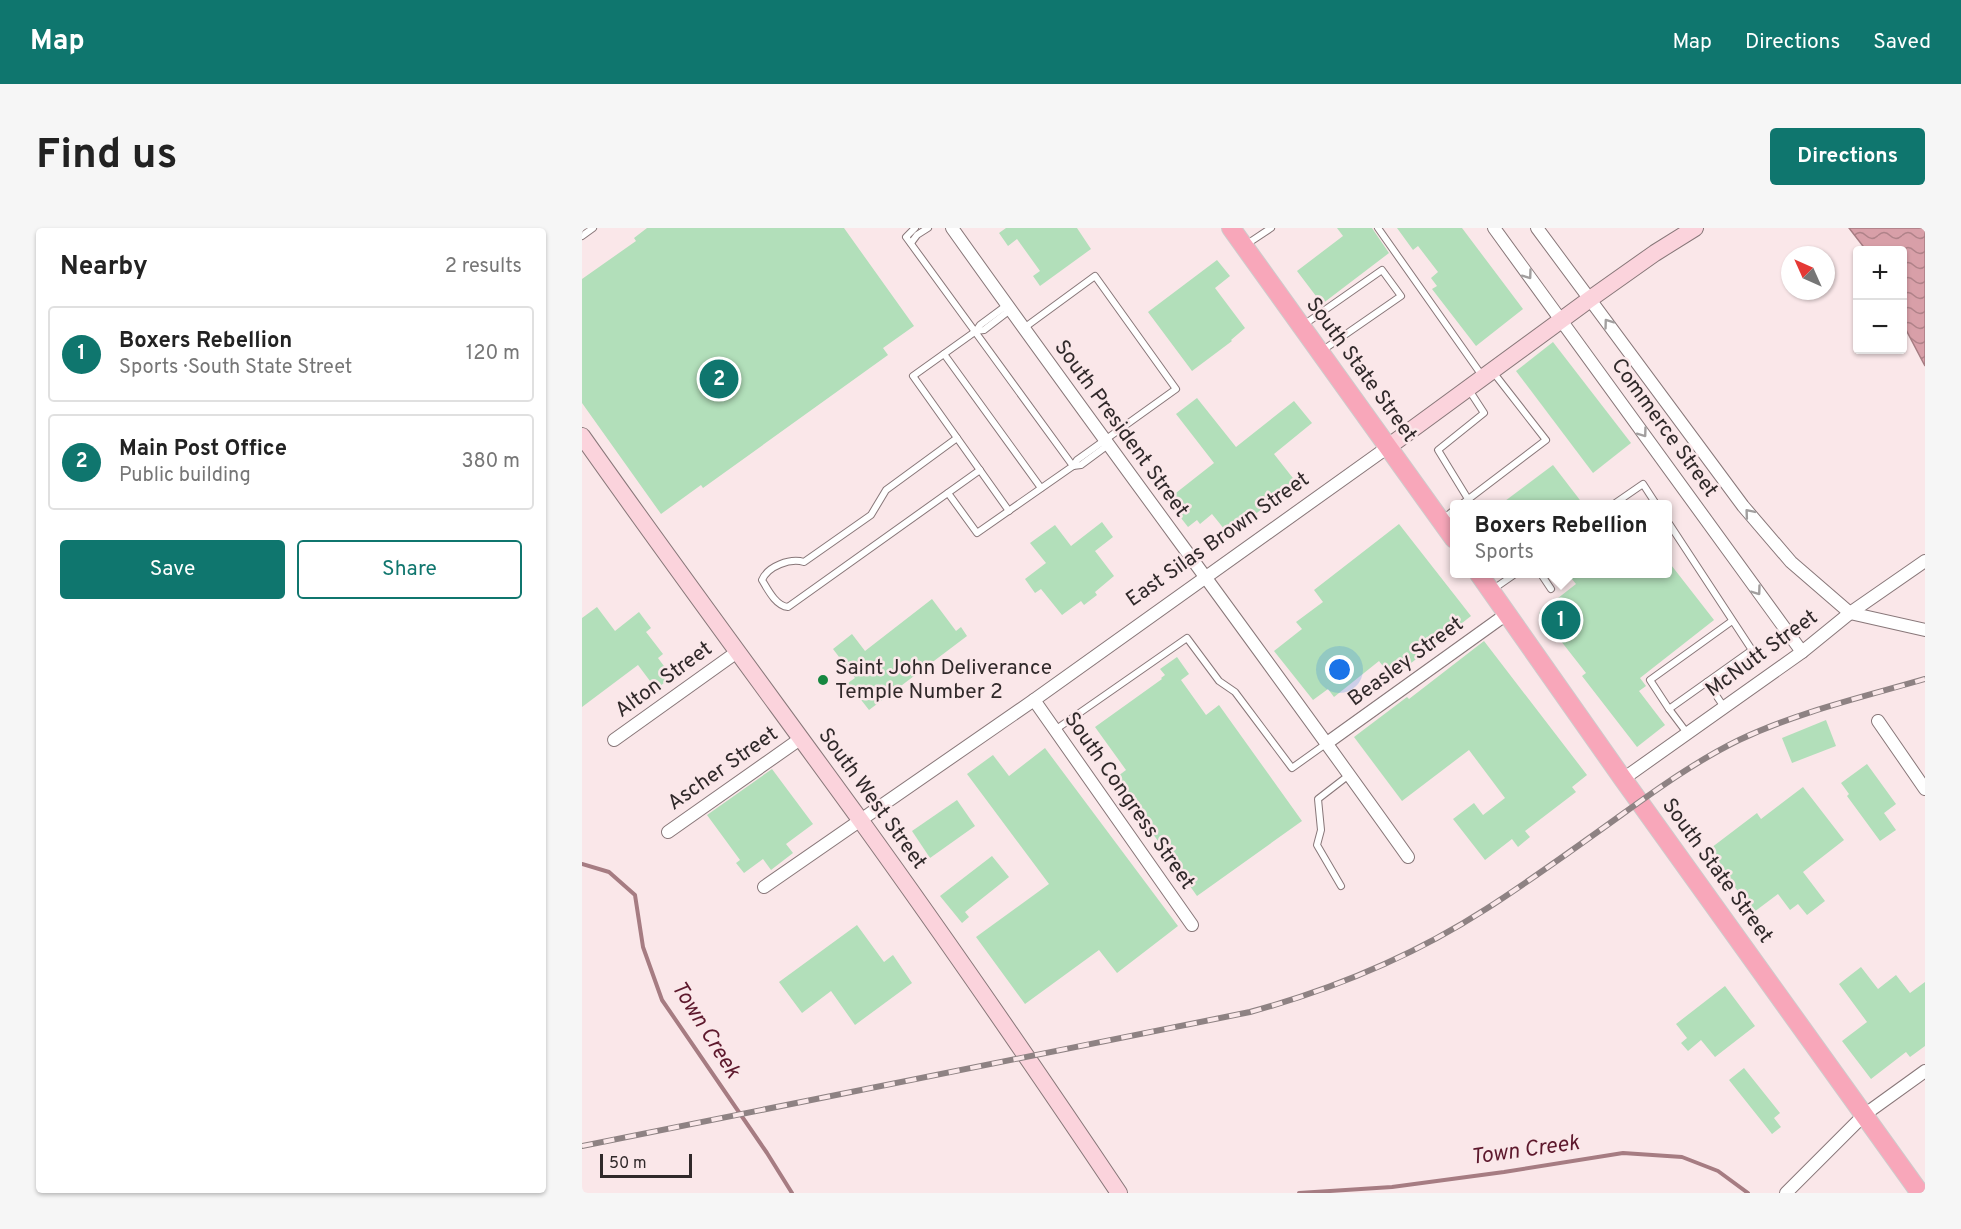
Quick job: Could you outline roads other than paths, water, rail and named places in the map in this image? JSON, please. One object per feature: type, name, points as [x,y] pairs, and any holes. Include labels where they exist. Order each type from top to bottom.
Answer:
[{"type":"main road","name":"South State Street","points":[[1231,228],[1388,447],[1448,515]]},
{"type":"main road","name":"South State Street","points":[[1483,578],[1623,779],[1920,1193]]},
{"type":"street","name":"South President Street","points":[[952,228],[1408,857]]},
{"type":"street","name":"Commerce Street","points":[[1494,228],[1802,652]]},
{"type":"street","name":"Commerce Street","points":[[1537,228],[1743,506],[1791,562],[1850,613]]},
{"type":"street","name":"East Silas Brown Street","points":[[764,887],[1034,700],[1469,389],[1590,299],[1695,228]]},
{"type":"street","name":"South West Street","points":[[582,436],[736,652],[861,821],[1028,1058],[1114,1186]]},
{"type":"street","name":"McNutt Street","points":[[1623,779],[1925,561]]},
{"type":"street","name":"Beasley Street","points":[[1327,743],[1508,613]]},
{"type":"street","points":[[1850,613],[1925,630]]},
{"type":"street","name":"Alton Street","points":[[614,740],[736,652]]},
{"type":"street","name":"South Congress Street","points":[[1034,700],[1192,925]]},
{"type":"street","points":[[1878,721],[1925,789]]},
{"type":"street","name":"Ascher Street","points":[[668,832],[800,739]]},
{"type":"street","points":[[1788,1190],[1864,1115],[1925,1071]]},
{"type":"lane","points":[[582,236],[593,228]]},
{"type":"lane","points":[[909,240],[915,228]]},
{"type":"lane","points":[[909,240],[927,228]]},
{"type":"lane","points":[[1244,246],[1271,228]]},
{"type":"lane","points":[[1378,228],[1488,375],[1546,440],[1468,499],[1438,450],[1484,413],[1469,389]]},
{"type":"lane","points":[[909,240],[1073,466]]},
{"type":"lane","points":[[1301,326],[1382,270],[1401,296],[1320,352]]},
{"type":"lane","points":[[948,493],[977,533],[1073,466],[1077,459],[1106,442],[1176,389],[1095,276],[1023,328]]},
{"type":"lane","points":[[1009,308],[980,325],[976,331],[913,376],[1009,511]]},
{"type":"lane","points":[[944,354],[1041,489]]},
{"type":"lane","points":[[957,438],[886,490],[871,515],[804,562],[796,560],[775,567],[762,580],[780,605],[788,607],[980,470]]},
{"type":"lane","points":[[1620,500],[1643,484],[1653,500]]},
{"type":"lane","points":[[1669,709],[1752,650],[1672,528]]},
{"type":"lane","points":[[1492,590],[1508,578]]},
{"type":"lane","points":[[1544,578],[1551,589]]},
{"type":"lane","points":[[1687,734],[1650,680],[1732,621]]},
{"type":"lane","points":[[1055,730],[1187,638],[1219,681],[1235,692],[1293,768],[1327,743]]},
{"type":"lane","points":[[1707,682],[1724,707]]},
{"type":"lane","points":[[1341,886],[1317,845],[1322,830],[1318,799],[1350,775]]},
{"type":"water","points":[[1849,228],[1925,228],[1925,366],[1907,332],[1907,246],[1863,246]]},
{"type":"waterway","name":"Town Creek","points":[[582,864],[609,872],[635,895],[643,947],[662,1000],[792,1193]]},
{"type":"waterway","name":"Town Creek","points":[[1299,1193],[1392,1187],[1623,1153],[1682,1157],[1718,1171],[1748,1193]]},
{"type":"railway","points":[[582,1146],[1250,1012],[1312,993],[1372,970],[1458,926],[1536,876],[1676,776],[1739,740],[1807,713],[1925,679]]},
{"type":"place","name":"Main Post Office","points":[[719,379]]},
{"type":"place","name":"Boxers Rebellion","points":[[1561,620]]},
{"type":"place","name":"Saint John Deliverance Temple Number 2","points":[[823,680]]}]
